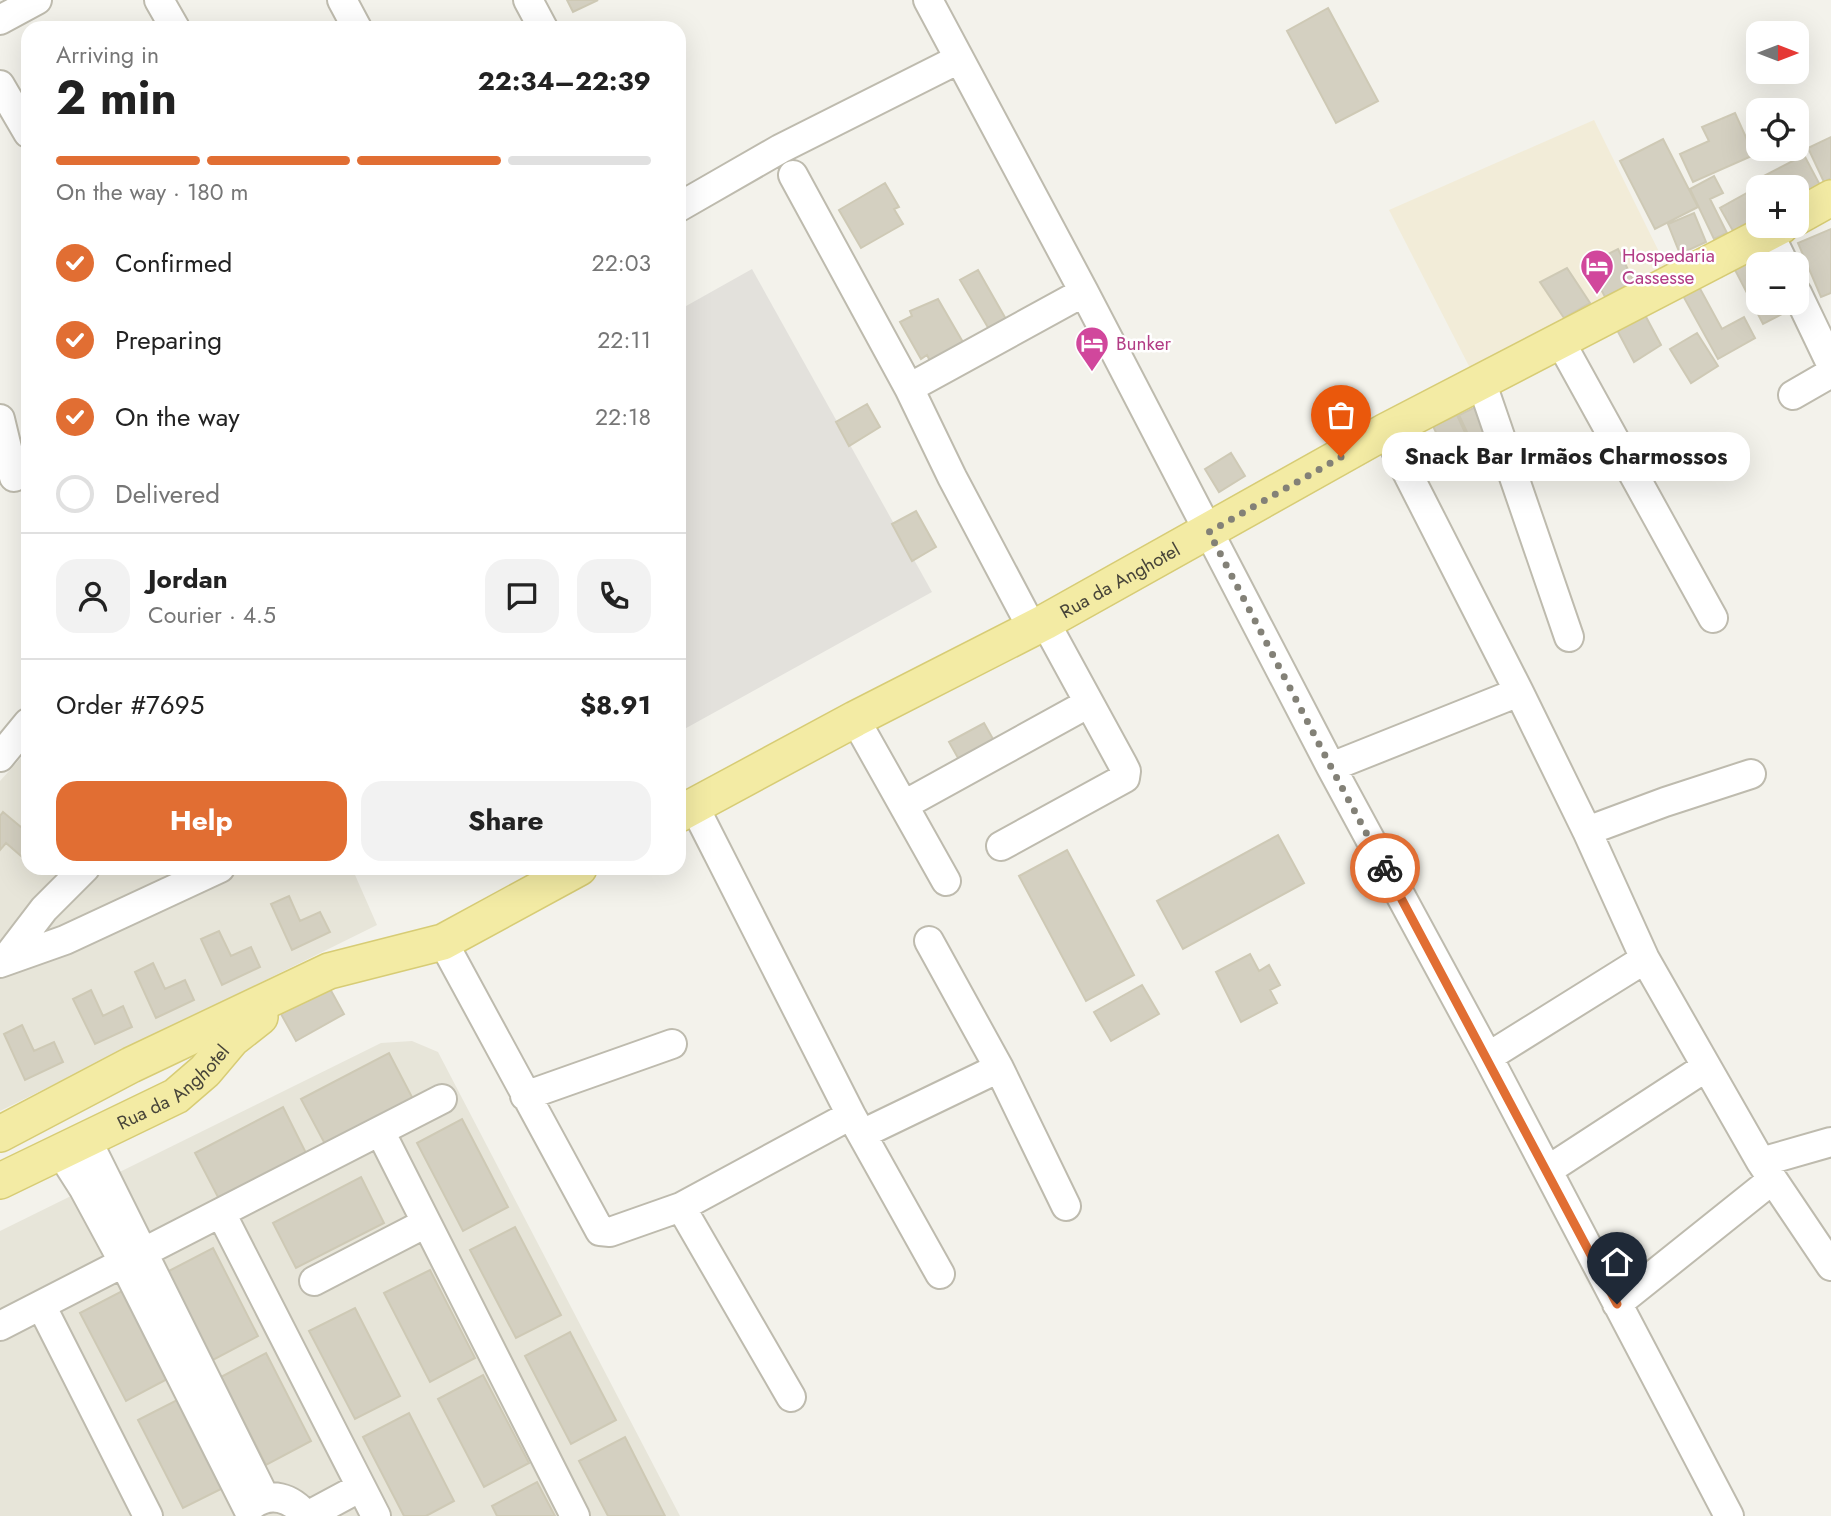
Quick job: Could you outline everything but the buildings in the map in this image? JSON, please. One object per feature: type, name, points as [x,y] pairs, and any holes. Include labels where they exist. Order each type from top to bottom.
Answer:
[{"type":"main road","name":"Rua da Anghotel","points":[[1809,210],[1831,198]]},
{"type":"main road","name":"Rua da Anghotel","points":[[687,810],[855,719],[1039,625],[1386,431],[1757,238]]},
{"type":"main road","name":"Rua da Anghotel","points":[[0,1134],[131,1065],[329,971],[443,942],[566,875]]},
{"type":"main road","name":"Rua da Anghotel","points":[[0,1181],[176,1096],[205,1071],[232,1039],[253,1021],[329,971]]},
{"type":"street","points":[[0,20],[37,0]]},
{"type":"street","points":[[159,0],[170,21]]},
{"type":"street","points":[[342,0],[353,21]]},
{"type":"street","points":[[528,0],[539,21]]},
{"type":"street","points":[[928,0],[1729,1516]]},
{"type":"street","points":[[686,202],[780,149],[959,59]]},
{"type":"street","points":[[0,85],[21,121]]},
{"type":"street","points":[[793,175],[909,388],[952,477],[1039,625],[1089,703],[1126,771],[1125,778],[1001,846]]},
{"type":"street","points":[[909,388],[1084,292]]},
{"type":"street","points":[[1808,315],[1831,364]]},
{"type":"street","points":[[1560,341],[1713,618]]},
{"type":"street","points":[[1793,395],[1831,373]]},
{"type":"street","points":[[1481,381],[1569,637]]},
{"type":"street","points":[[0,419],[14,478]]},
{"type":"street","points":[[1386,431],[1587,831],[1645,959],[1767,1171],[1831,1266]]},
{"type":"street","points":[[1331,767],[1518,692]]},
{"type":"street","points":[[904,806],[1089,703]]},
{"type":"street","points":[[855,719],[946,881]]},
{"type":"street","points":[[0,757],[21,732]]},
{"type":"street","points":[[1587,831],[1751,774]]},
{"type":"street","points":[[687,810],[940,1274]]},
{"type":"street","points":[[3,962],[44,909],[78,875]]},
{"type":"street","points":[[3,962],[65,940],[205,875]]},
{"type":"street","points":[[44,909],[51,929],[65,940]]},
{"type":"street","points":[[443,942],[600,1231],[610,1232],[681,1207],[857,1125],[999,1068]]},
{"type":"street","points":[[929,942],[999,1068],[1066,1206]]},
{"type":"street","points":[[1488,1056],[1645,959]]},
{"type":"street","points":[[525,1096],[672,1044]]},
{"type":"street","points":[[1548,1170],[1706,1067]]},
{"type":"street","points":[[0,1326],[442,1100]]},
{"type":"street","points":[[380,1131],[575,1516]]},
{"type":"street","points":[[1617,1304],[1767,1171],[1831,1142]]},
{"type":"street","points":[[74,1147],[85,1189],[133,1258],[252,1508],[277,1497],[299,1507],[306,1516],[361,1487]]},
{"type":"street","points":[[681,1207],[790,1397]]},
{"type":"street","points":[[221,1213],[376,1516]]},
{"type":"street","points":[[314,1282],[426,1223]]},
{"type":"street","points":[[41,1305],[148,1516]]},
{"type":"shaded area","points":[[1594,120],[1666,266],[1472,372],[1389,210]]},
{"type":"shaded area","points":[[752,269],[932,592],[686,728],[686,306]]},
{"type":"shaded area","points":[[21,758],[21,875],[355,875],[377,925],[0,1111],[0,781]]},
{"type":"shaded area","points":[[412,1041],[438,1052],[680,1516],[0,1516],[0,1231],[381,1043]]},
{"type":"way so far","points":[[1341,457],[1209,532],[1385,868]]},
{"type":"place","name":"Hospedaria Cassesse","points":[[1597,296]]},
{"type":"place","name":"Bunker","points":[[1092,373]]},
{"type":"place","name":"Snack Bar Irmãos Charmossos","points":[[1341,457]]},
{"type":"route","points":[[1385,868],[1488,1056],[1617,1304]]}]
